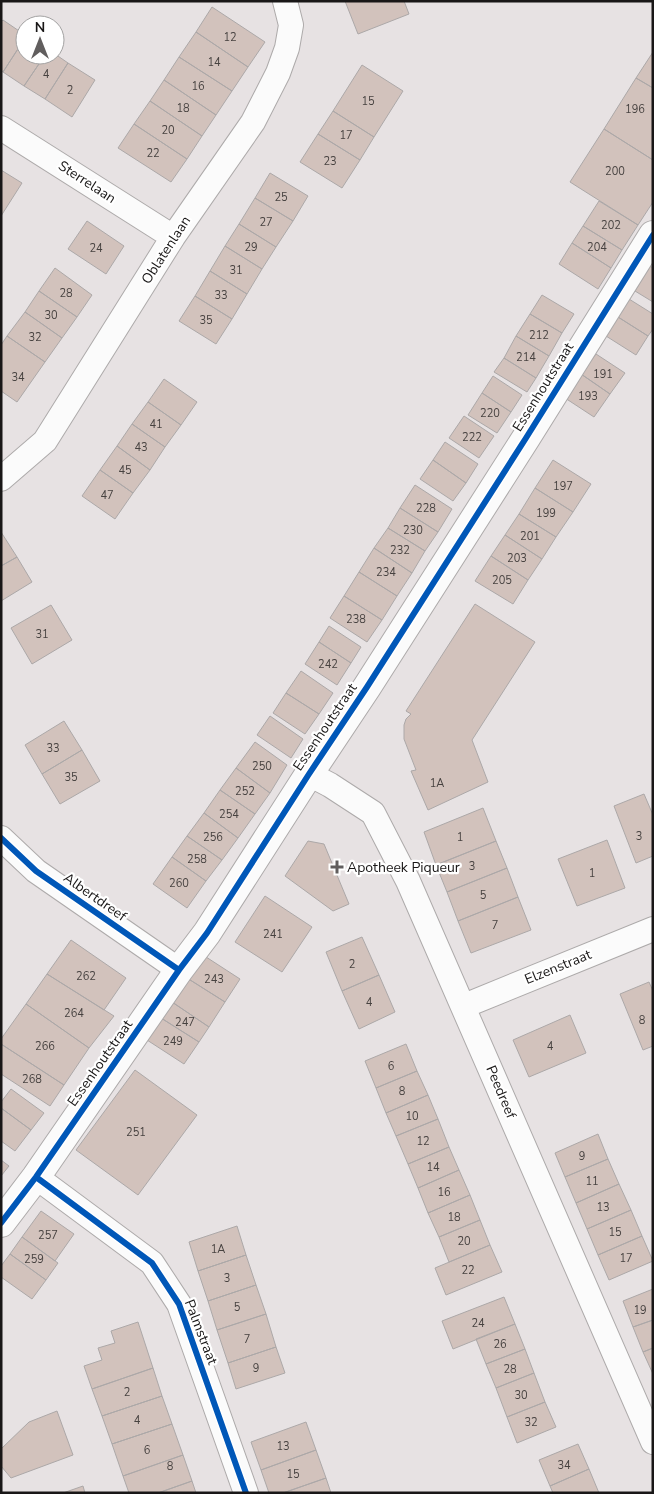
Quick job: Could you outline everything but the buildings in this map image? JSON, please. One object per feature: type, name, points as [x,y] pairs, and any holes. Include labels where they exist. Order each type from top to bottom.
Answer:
[{"type":"street","name":"Oblatenlaan","points":[[1,479],[45,441],[173,237],[253,122],[278,73],[287,48],[291,25],[285,1]]},
{"type":"street","name":"Sterrelaan","points":[[1,128],[173,237]]},
{"type":"street","name":"Essenhoutstraat","points":[[1,1222],[36,1177],[179,970],[207,933],[367,687],[653,235]]},
{"type":"street","name":"Peedreef","points":[[309,774],[330,785],[373,813],[408,881],[464,1006],[653,1442]]},
{"type":"street","name":"Albertdreef","points":[[1,838],[36,871],[179,970]]},
{"type":"street","name":"Elzenstraat","points":[[464,1006],[653,929]]},
{"type":"street","name":"Palmstraat","points":[[36,1177],[152,1263],[179,1304],[246,1493]]},
{"type":"cycle path","points":[[1,1223],[36,1177],[179,970],[207,933],[367,687],[653,235]]},
{"type":"cycle path","points":[[1,838],[36,871],[179,970]]},
{"type":"cycle path","points":[[36,1177],[152,1263],[179,1304],[246,1493]]},
{"type":"place","name":"Apotheek Piqueur","points":[[337,867]]}]
